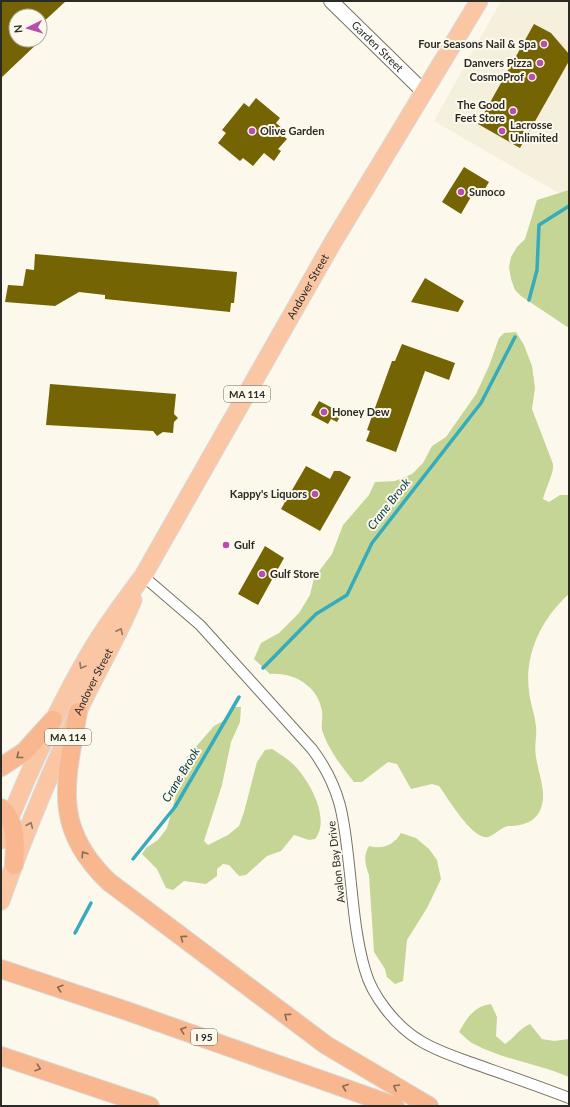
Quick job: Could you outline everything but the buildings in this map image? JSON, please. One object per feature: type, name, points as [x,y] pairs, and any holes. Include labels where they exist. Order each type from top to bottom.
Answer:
[{"type":"highway","name":"Andover Street","points":[[1,840],[5,813],[53,720],[95,645],[143,576],[333,242],[479,1]]},
{"type":"highway","name":"Andover Street","points":[[1,901],[14,865],[78,712],[121,631],[143,576]]},
{"type":"highway","points":[[78,712],[68,770],[66,790],[67,809],[77,842],[96,870],[109,882],[326,1045],[430,1106]]},
{"type":"highway","points":[[1,767],[24,752],[53,720]]},
{"type":"highway","points":[[5,813],[14,830],[14,865]]},
{"type":"highway","name":"I 95","points":[[7,971],[229,1046],[395,1106]]},
{"type":"highway","points":[[1,1056],[150,1106]]},
{"type":"main road","name":"Garden Street","points":[[331,1],[424,92]]},
{"type":"street","name":"Avalon Bay Drive","points":[[143,576],[200,625],[312,749],[325,766],[339,798],[344,823],[356,928],[365,971],[385,1009],[400,1026],[410,1034],[438,1050],[569,1098]]},
{"type":"shaded area","points":[[501,1],[569,2],[569,199],[434,121]]},
{"type":"green space","points":[[569,190],[569,328],[521,296],[515,290],[509,267],[511,257],[517,247],[525,239],[537,200]]},
{"type":"green space","points":[[516,332],[524,345],[532,366],[535,388],[532,409],[553,464],[551,476],[543,499],[549,502],[560,495],[569,495],[569,594],[559,604],[543,625],[532,650],[529,664],[529,691],[535,718],[535,753],[543,793],[542,805],[537,815],[530,822],[520,825],[506,826],[488,837],[482,836],[475,832],[468,825],[439,786],[432,784],[411,789],[397,764],[388,762],[362,782],[354,782],[336,758],[328,744],[322,730],[322,713],[320,702],[316,695],[310,688],[296,678],[279,674],[270,674],[254,659],[261,643],[279,633],[299,613],[310,595],[314,578],[332,554],[343,525],[369,495],[375,482],[395,481],[412,474],[423,463],[432,446],[446,437],[476,394],[489,366],[499,338],[504,333]]},
{"type":"green space","points":[[235,707],[241,707],[240,722],[231,742],[222,785],[204,841],[208,845],[228,835],[239,826],[257,762],[265,750],[272,749],[292,763],[307,781],[317,801],[320,811],[321,821],[319,831],[315,839],[309,840],[294,835],[281,851],[267,856],[246,875],[239,876],[229,865],[223,864],[217,869],[217,876],[206,884],[184,881],[173,890],[166,888],[157,869],[142,854],[146,848],[158,840],[167,828],[186,758],[214,726],[227,719]]},
{"type":"green space","points":[[401,833],[416,838],[429,849],[437,860],[441,879],[427,908],[407,940],[403,981],[395,984],[387,977],[385,969],[374,952],[369,875],[365,856],[369,846],[387,846],[395,841]]},
{"type":"green space","points":[[491,1004],[497,1017],[496,1036],[505,1044],[523,1028],[530,1024],[542,1039],[554,1041],[569,1039],[569,1077],[487,1050],[472,1043],[459,1032],[468,1018],[476,1010],[485,1005]]},
{"type":"waterway","name":"Crane Brook","points":[[529,300],[537,270],[539,225],[569,206]]},
{"type":"waterway","name":"Crane Brook","points":[[263,668],[316,614],[347,595],[372,543],[481,403],[515,337]]},
{"type":"waterway","name":"Crane Brook","points":[[133,859],[175,807],[239,697]]},
{"type":"waterway","name":"Crane Brook","points":[[75,933],[91,903]]},
{"type":"place","name":"Four Seasons Nail & Spa","points":[[544,44]]},
{"type":"place","name":"Danvers Pizza","points":[[540,63]]},
{"type":"place","name":"CosmoProf","points":[[532,77]]},
{"type":"place","name":"The Good Feet Store","points":[[513,111]]},
{"type":"place","name":"Olive Garden","points":[[252,131]]},
{"type":"place","name":"Lacrosse Unlimited","points":[[502,131]]},
{"type":"place","name":"Sunoco","points":[[461,192]]},
{"type":"place","name":"Honey Dew","points":[[324,412]]},
{"type":"place","name":"Kappy's Liquors","points":[[315,494]]},
{"type":"place","name":"Gulf","points":[[226,545]]},
{"type":"place","name":"Gulf Store","points":[[262,574]]}]
